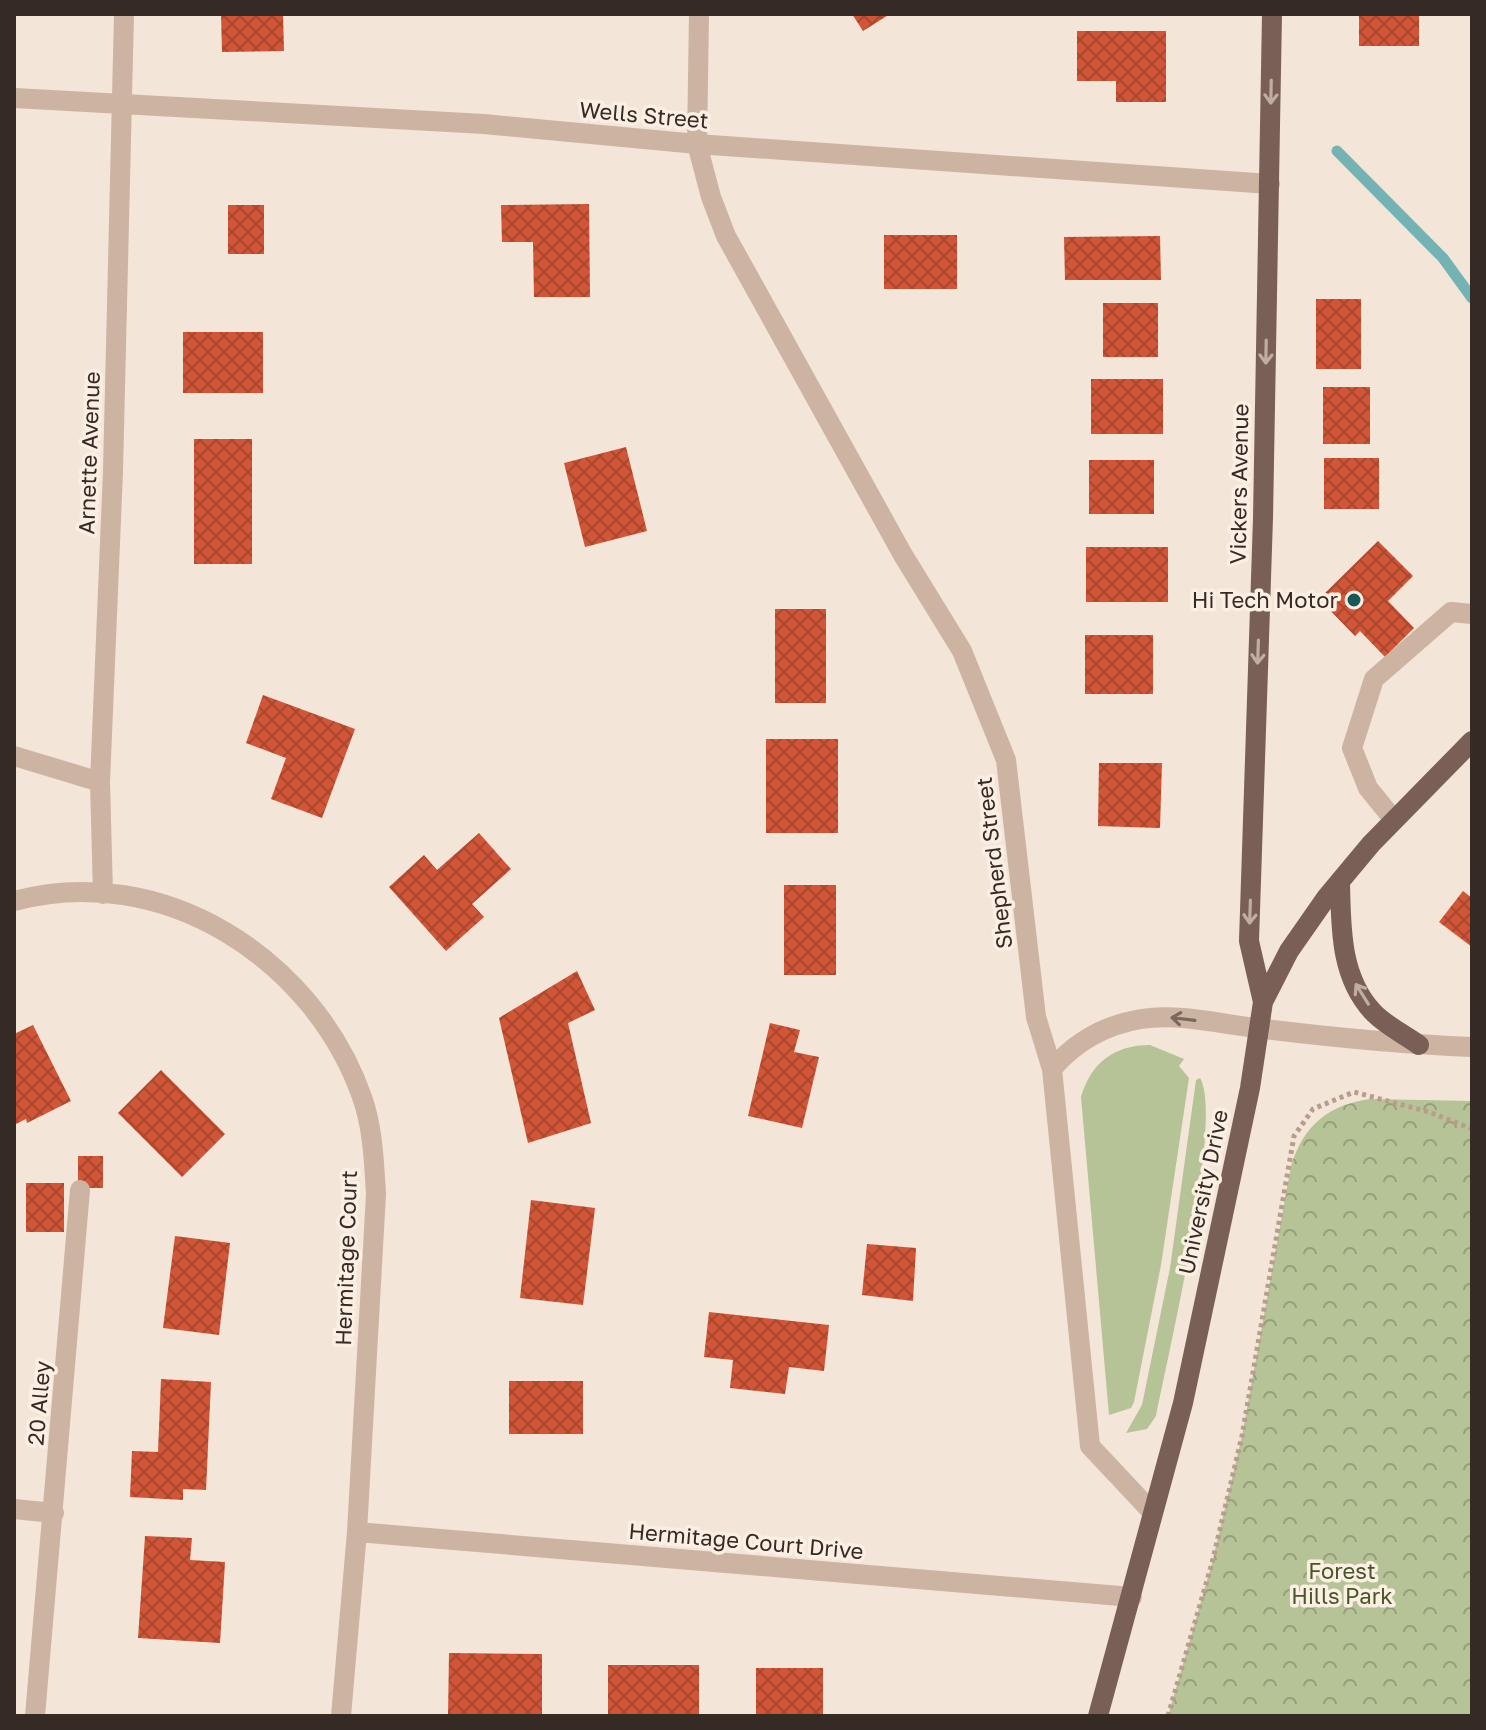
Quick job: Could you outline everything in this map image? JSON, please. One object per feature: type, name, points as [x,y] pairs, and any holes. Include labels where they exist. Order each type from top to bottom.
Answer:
[{"type":"main road","name":"Vickers Avenue","points":[[1263,1002],[1249,941],[1272,14]]},
{"type":"main road","name":"University Drive","points":[[1098,1716],[1183,1403],[1263,1002],[1289,951],[1340,882],[1394,820],[1472,741]]},
{"type":"main road","points":[[1340,882],[1341,936],[1351,976],[1373,1013],[1419,1045]]},
{"type":"street","name":"Arnette Avenue","points":[[103,894],[100,782],[124,14]]},
{"type":"street","name":"Shepherd Street","points":[[699,14],[697,144],[711,197],[726,236],[903,555],[962,651],[1006,760],[1036,1017],[1052,1069],[1090,1446],[1152,1512]]},
{"type":"street","name":"Wells Street","points":[[14,98],[484,124],[697,144],[1270,184]]},
{"type":"street","points":[[1394,820],[1368,788],[1352,748],[1374,679],[1451,612],[1472,614]]},
{"type":"street","points":[[14,756],[100,782]]},
{"type":"street","name":"Hermitage Court","points":[[14,901],[74,892],[103,894],[168,905],[212,923],[253,948],[289,979],[320,1015],[345,1056],[363,1100],[373,1146],[376,1194],[357,1532],[341,1716]]},
{"type":"street","points":[[1052,1069],[1069,1049],[1092,1035],[1143,1019],[1183,1019],[1419,1045],[1472,1047]]},
{"type":"street","name":"20 Alley","points":[[35,1716],[80,1190]]},
{"type":"street","points":[[14,1509],[54,1513]]},
{"type":"street","name":"Hermitage Court Drive","points":[[357,1532],[1132,1597]]},
{"type":"path","points":[[1168,1716],[1212,1563],[1242,1436],[1294,1136],[1313,1109],[1354,1092],[1429,1112],[1472,1129]]},
{"type":"green space","points":[[1150,1045],[1184,1059],[1179,1066],[1189,1078],[1161,1265],[1134,1402],[1131,1408],[1109,1415],[1081,1097],[1091,1075],[1106,1058],[1125,1048]]},
{"type":"green space","points":[[1200,1078],[1205,1102],[1205,1140],[1200,1187],[1171,1345],[1156,1416],[1147,1429],[1126,1433],[1142,1405],[1170,1268],[1196,1080]]},
{"type":"green space","name":"Forest Hills Park","points":[[1370,1099],[1472,1101],[1472,1716],[1168,1716],[1212,1563],[1242,1436],[1291,1166],[1303,1139],[1320,1119],[1342,1106]]},
{"type":"building","points":[[221,14],[283,14],[284,51],[222,52]]},
{"type":"building","points":[[852,14],[890,14],[863,31]]},
{"type":"building","points":[[1359,14],[1419,14],[1419,46],[1359,46]]},
{"type":"building","points":[[1077,31],[1166,31],[1166,102],[1116,102],[1116,81],[1077,81]]},
{"type":"building","points":[[589,204],[590,297],[534,297],[533,242],[502,242],[501,205]]},
{"type":"building","points":[[228,205],[264,205],[264,254],[228,254]]},
{"type":"building","points":[[884,235],[957,235],[957,289],[884,289]]},
{"type":"building","points":[[1160,236],[1161,280],[1065,280],[1064,237]]},
{"type":"building","points":[[1316,299],[1361,299],[1361,369],[1316,369]]},
{"type":"building","points":[[1103,303],[1158,303],[1158,357],[1103,357]]},
{"type":"building","points":[[183,332],[263,332],[263,393],[183,393]]},
{"type":"building","points":[[1091,379],[1163,379],[1163,434],[1091,434]]},
{"type":"building","points":[[1323,387],[1370,387],[1370,444],[1323,444]]},
{"type":"building","points":[[194,439],[252,439],[252,564],[194,564]]},
{"type":"building","points":[[626,447],[647,531],[585,547],[564,463]]},
{"type":"building","points":[[1324,458],[1379,458],[1379,509],[1324,509]]},
{"type":"building","points":[[1089,460],[1154,460],[1154,514],[1089,514]]},
{"type":"building","name":"Hi Tech Motor","points":[[1378,541],[1413,576],[1388,601],[1414,628],[1385,657],[1360,631],[1355,636],[1319,599]]},
{"type":"building","points":[[1086,547],[1168,547],[1168,602],[1086,602]]},
{"type":"building","points":[[775,609],[826,609],[826,703],[775,703]]},
{"type":"building","points":[[1085,635],[1153,635],[1153,694],[1085,694]]},
{"type":"building","points":[[263,695],[355,729],[322,818],[271,799],[286,758],[246,743]]},
{"type":"building","points":[[766,739],[838,739],[838,833],[766,833]]},
{"type":"building","points":[[1099,763],[1162,763],[1160,828],[1098,826]]},
{"type":"building","points":[[479,833],[511,869],[472,904],[484,917],[446,951],[389,887],[424,855],[437,870]]},
{"type":"building","points":[[784,885],[836,885],[836,975],[784,975]]},
{"type":"building","points":[[1463,891],[1472,898],[1472,947],[1439,922]]},
{"type":"building","points":[[577,971],[595,1010],[568,1023],[591,1123],[528,1143],[499,1018]]},
{"type":"building","points":[[770,1023],[800,1030],[794,1052],[819,1057],[802,1128],[748,1116]]},
{"type":"building","points":[[33,1025],[71,1101],[27,1123],[26,1119],[14,1125],[14,1034]]},
{"type":"building","points":[[161,1070],[225,1134],[182,1177],[118,1113]]},
{"type":"building","points":[[78,1156],[103,1156],[103,1188],[78,1188]]},
{"type":"building","points":[[26,1183],[64,1183],[64,1232],[26,1232]]},
{"type":"building","points":[[531,1200],[595,1208],[583,1305],[520,1298]]},
{"type":"building","points":[[175,1236],[230,1243],[219,1335],[163,1328]]},
{"type":"building","points":[[867,1244],[916,1248],[913,1301],[862,1295]]},
{"type":"building","points":[[709,1312],[829,1325],[824,1371],[789,1367],[785,1394],[730,1388],[733,1360],[704,1357]]},
{"type":"building","points":[[161,1379],[211,1382],[206,1490],[183,1489],[183,1500],[130,1497],[132,1451],[158,1452]]},
{"type":"building","points":[[509,1381],[583,1381],[583,1434],[509,1434]]},
{"type":"building","points":[[145,1536],[192,1538],[190,1560],[225,1562],[220,1643],[138,1638]]},
{"type":"building","points":[[449,1653],[542,1654],[542,1716],[448,1716]]},
{"type":"building","points":[[608,1665],[699,1665],[699,1716],[608,1716]]},
{"type":"building","points":[[756,1668],[823,1668],[823,1716],[756,1716]]},
{"type":"waterway","points":[[1337,151],[1443,258],[1472,298]]},
{"type":"place","name":"Hi Tech Motor","points":[[1354,600]]}]
